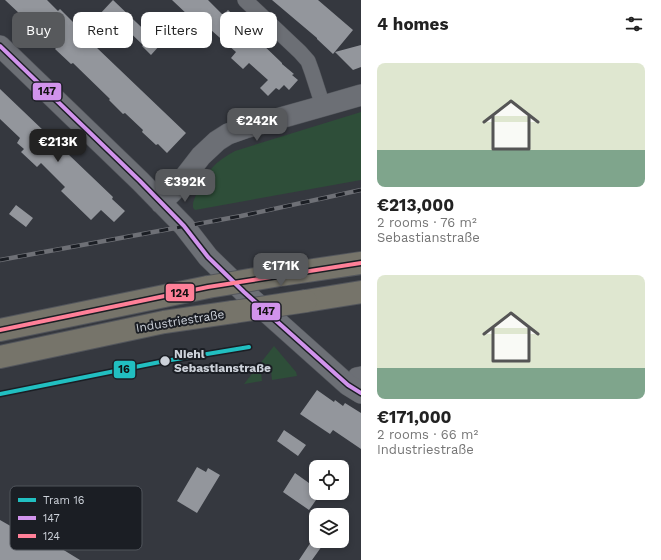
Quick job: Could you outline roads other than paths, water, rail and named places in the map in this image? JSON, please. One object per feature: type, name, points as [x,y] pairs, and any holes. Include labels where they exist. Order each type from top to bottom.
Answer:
[{"type":"highway","points":[[0,330],[208,287],[361,263]]},
{"type":"highway","name":"Industriestraße","points":[[0,357],[164,322],[361,292]]},
{"type":"street","points":[[245,0],[308,61],[323,106]]},
{"type":"street","points":[[0,46],[140,181],[184,226],[215,249],[360,381]]},
{"type":"street","points":[[162,203],[177,187],[201,156],[217,141],[228,134],[361,95]]},
{"type":"railway","points":[[0,260],[241,216],[361,190]]},
{"type":"tram line","name":"16","points":[[0,394],[165,361],[249,347]]},
{"type":"place","name":"Niehl Sebastianstraße","points":[[165,361]]}]
